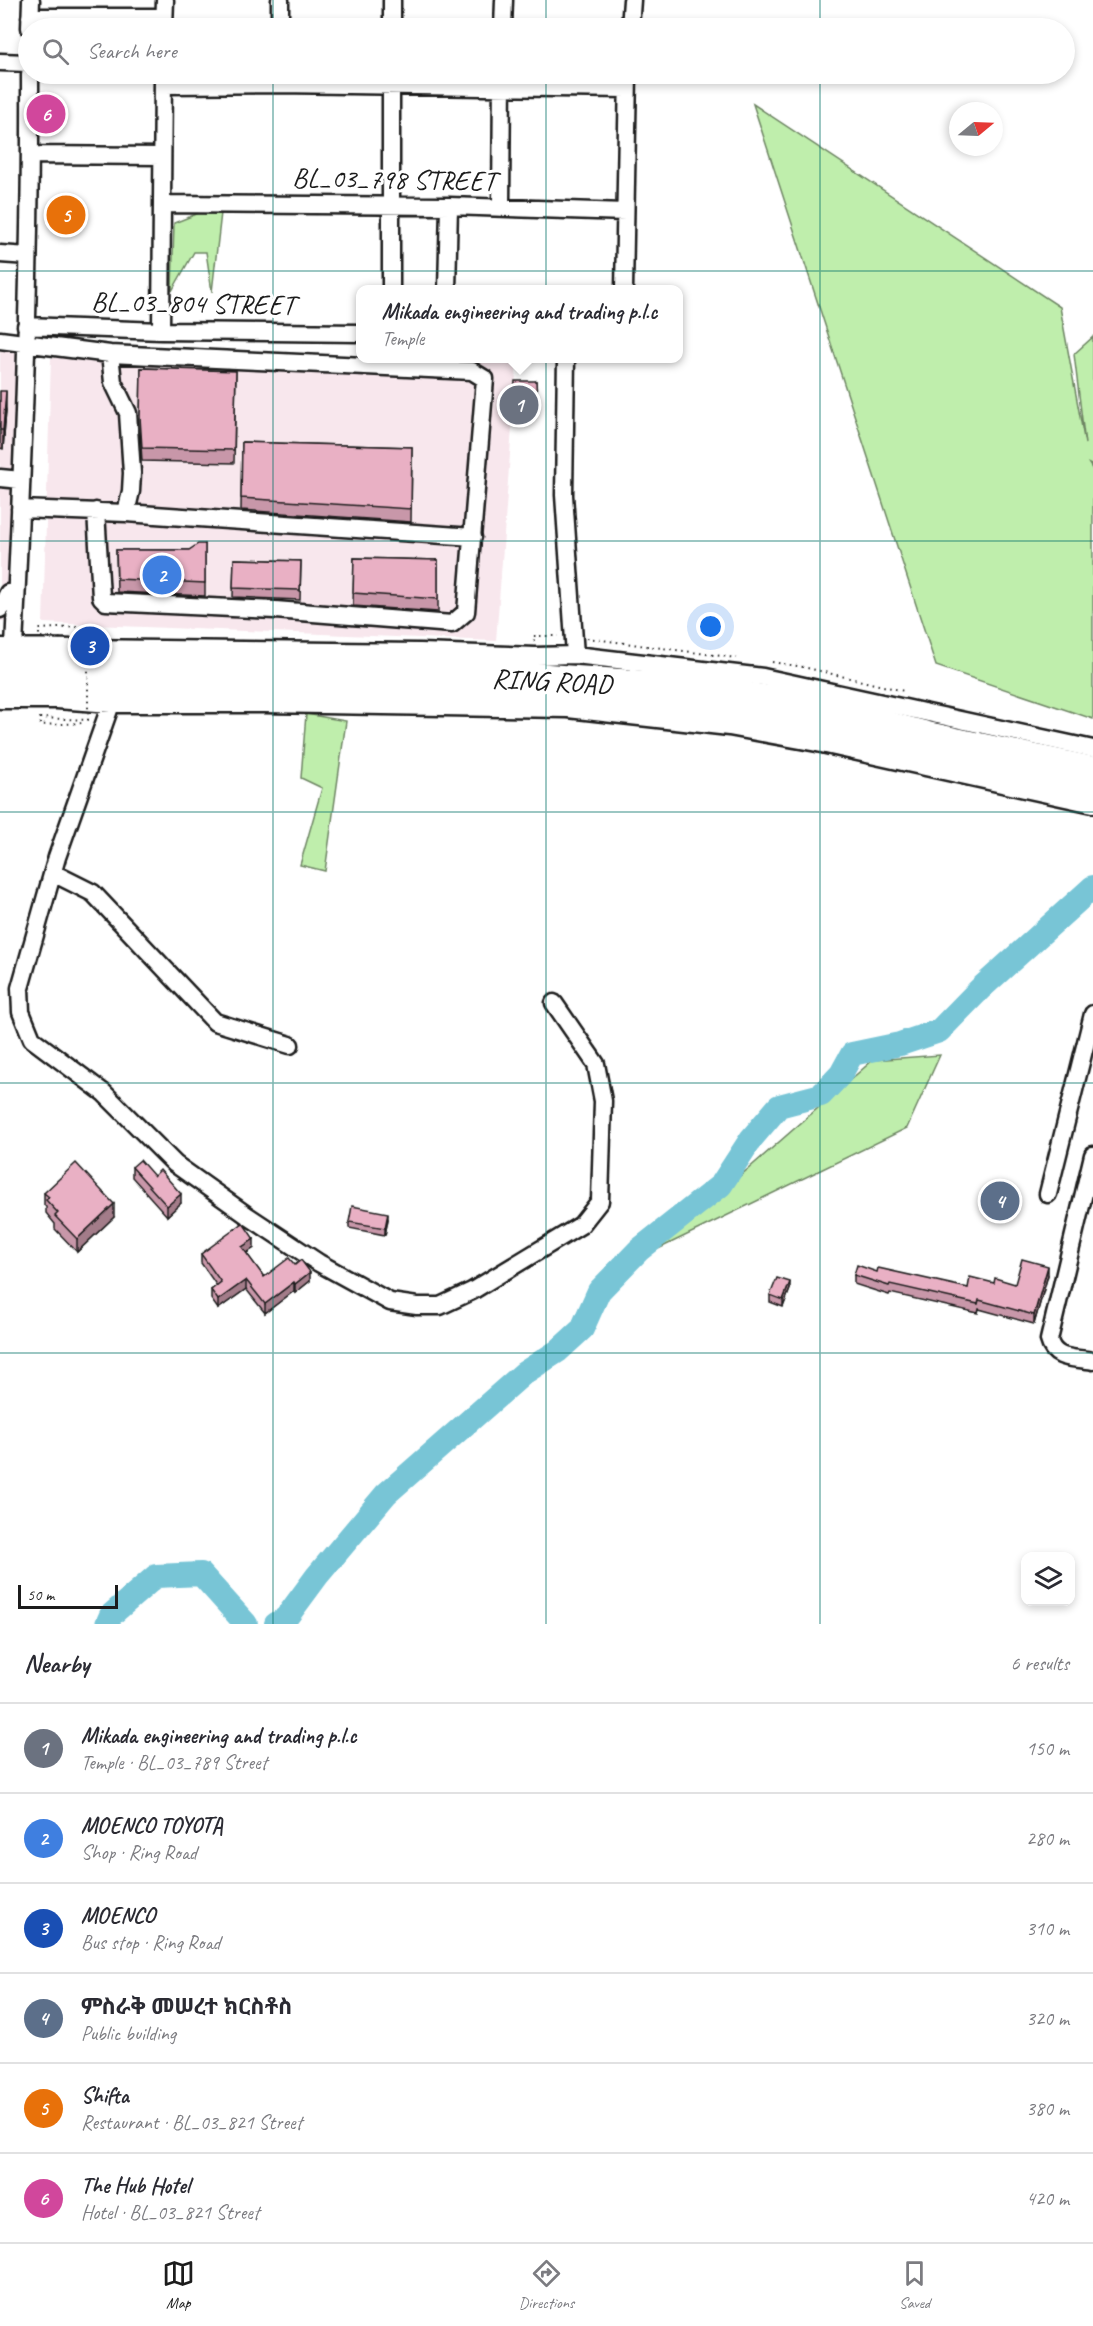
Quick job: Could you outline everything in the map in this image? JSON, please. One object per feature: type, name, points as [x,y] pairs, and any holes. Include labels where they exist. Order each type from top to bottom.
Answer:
[{"type":"highway","name":"RING ROAD","points":[[5,653],[55,664],[452,671],[692,686],[815,705],[932,735],[1093,769]]},
{"type":"highway","name":"RING ROAD","points":[[0,684],[536,692],[641,699],[780,719],[1093,787]]},
{"type":"street","points":[[280,0],[280,18]]},
{"type":"street","points":[[392,0],[392,18]]},
{"type":"street","points":[[503,18],[504,0]]},
{"type":"street","points":[[631,18],[632,0]]},
{"type":"street","points":[[30,15],[164,15]]},
{"type":"street","points":[[0,62],[18,63]]},
{"type":"street","points":[[5,653],[16,591],[20,509],[30,84]]},
{"type":"street","points":[[161,331],[163,84]]},
{"type":"street","points":[[391,84],[391,285]]},
{"type":"street","points":[[501,207],[502,84]]},
{"type":"street","points":[[624,285],[628,84]]},
{"type":"street","points":[[30,155],[162,156]]},
{"type":"street","name":"BL_03_798 STREET","points":[[163,204],[449,206],[625,212]]},
{"type":"street","points":[[447,285],[449,206]]},
{"type":"street","points":[[0,254],[27,256]]},
{"type":"street","name":"BL_03_804 STREET","points":[[25,334],[161,331],[356,333]]},
{"type":"street","points":[[0,340],[25,334],[110,354],[460,371],[480,374],[485,379],[466,612],[452,624],[275,610],[106,602],[101,597],[104,552],[96,511]]},
{"type":"street","points":[[110,354],[113,382],[128,413],[132,473],[126,513]]},
{"type":"street","points":[[566,363],[564,495],[574,655]]},
{"type":"street","points":[[0,478],[21,480]]},
{"type":"street","points":[[20,509],[96,511],[473,537]]},
{"type":"street","points":[[0,609],[8,593],[16,591]]},
{"type":"street","name":"RING ROAD","points":[[5,653],[574,655],[763,677],[1093,749]]},
{"type":"street","name":"RING ROAD","points":[[0,700],[57,700],[111,704],[568,709],[740,729],[817,743],[1093,804]]},
{"type":"street","points":[[111,704],[53,873],[20,988],[21,1012],[32,1039],[104,1093],[175,1164],[319,1263],[390,1302],[417,1306],[440,1306],[472,1291],[581,1225],[600,1201],[603,1101],[596,1064],[554,1003]]},
{"type":"street","points":[[53,873],[93,892],[215,1022],[290,1045]]},
{"type":"street","points":[[1048,1194],[1093,1014]]},
{"type":"street","points":[[1093,1155],[1049,1340],[1050,1348],[1062,1357],[1093,1361]]},
{"type":"path","points":[[77,627],[39,630],[39,637],[88,640],[88,720],[39,718],[40,725],[84,723]]},
{"type":"shaded area","points":[[0,345],[17,347],[12,571],[10,610],[5,621],[0,621]]},
{"type":"shaded area","points":[[51,358],[517,363],[496,641],[43,623]]},
{"type":"green space","points":[[753,104],[1060,307],[1085,444],[1074,354],[1093,337],[1093,466],[1089,464],[1093,470],[1093,719],[936,666]]},
{"type":"green space","points":[[222,204],[212,292],[206,252],[194,252],[172,291],[174,223]]},
{"type":"green space","points":[[306,714],[346,721],[325,871],[300,865],[322,788],[301,778]]},
{"type":"green space","points":[[940,1055],[907,1128],[654,1251],[873,1060]]},
{"type":"building","points":[[141,368],[236,371],[234,450],[142,448]]},
{"type":"building","points":[[515,381],[536,381],[537,400],[514,399]]},
{"type":"building","points":[[0,391],[6,391],[3,430],[0,430]]},
{"type":"building","points":[[242,442],[412,447],[411,509],[241,498]]},
{"type":"building","points":[[198,544],[205,544],[205,583],[117,579],[116,550],[189,550]]},
{"type":"building","points":[[354,558],[438,560],[438,599],[353,593]]},
{"type":"building","points":[[234,559],[301,561],[300,590],[233,588]]},
{"type":"building","points":[[140,1160],[154,1176],[160,1170],[181,1194],[167,1206],[132,1167]]},
{"type":"building","points":[[76,1163],[114,1204],[77,1239],[55,1216],[58,1213],[46,1200],[49,1197],[44,1193]]},
{"type":"building","points":[[352,1206],[388,1213],[385,1228],[349,1222]]},
{"type":"building","points":[[243,1223],[254,1239],[242,1247],[264,1277],[289,1258],[295,1265],[301,1260],[310,1272],[265,1304],[246,1280],[218,1300],[211,1290],[221,1282],[201,1254]]},
{"type":"building","points":[[1022,1259],[1048,1266],[1034,1315],[979,1300],[978,1304],[890,1284],[889,1286],[854,1275],[857,1265],[877,1272],[878,1268],[968,1288],[970,1277],[994,1283],[995,1278],[1015,1284]]},
{"type":"building","points":[[777,1278],[790,1282],[783,1300],[770,1295]]},
{"type":"waterway","points":[[276,1624],[286,1618],[317,1576],[386,1494],[524,1373],[558,1351],[582,1329],[599,1291],[639,1250],[721,1185],[751,1139],[779,1106],[821,1095],[841,1074],[852,1054],[900,1044],[939,1031],[980,989],[1093,887]]},
{"type":"waterway","points":[[107,1624],[111,1615],[156,1576],[201,1574],[246,1624]]},
{"type":"place","name":"The Hub Hotel","points":[[46,114]]},
{"type":"place","name":"Shifta","points":[[66,215]]},
{"type":"place","name":"Mikada engineering and trading p.l.c","points":[[519,405]]},
{"type":"place","name":"MOENCO TOYOTA","points":[[162,575]]},
{"type":"place","name":"MOENCO","points":[[90,646]]},
{"type":"place","name":"ምስራቅ መሠረተ ክርስቶስ","points":[[1000,1201]]}]
